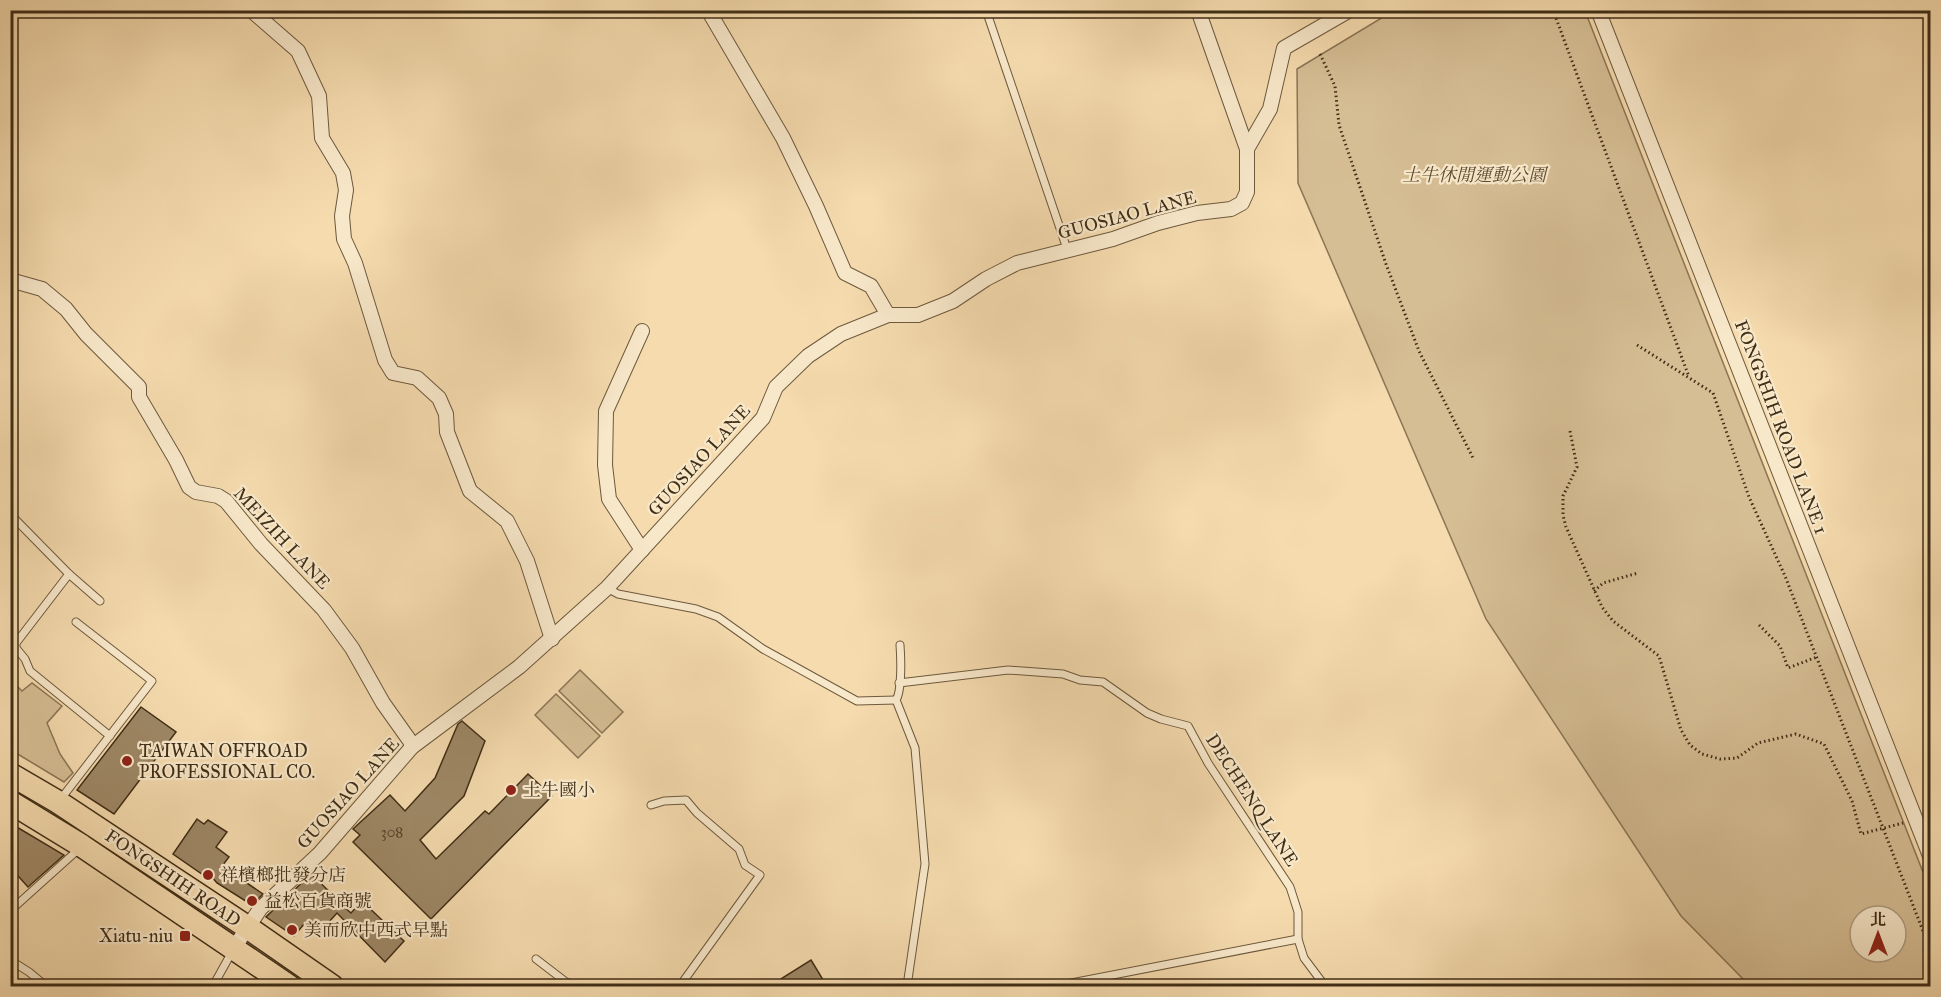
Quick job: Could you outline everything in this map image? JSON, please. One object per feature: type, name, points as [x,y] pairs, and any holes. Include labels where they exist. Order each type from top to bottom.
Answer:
[{"type":"main road","name":"FONGSHIH ROAD","points":[[10,774],[58,802],[247,927],[332,987]]},
{"type":"main road","name":"FONGSHIH ROAD","points":[[10,802],[82,846],[288,987]]},
{"type":"street","points":[[251,10],[298,51],[319,96],[322,138],[343,172],[346,190],[342,216],[344,239],[355,263],[385,360],[393,373],[417,378],[439,398],[446,414],[447,432],[470,491],[507,521],[527,561],[552,639]]},
{"type":"street","points":[[708,10],[783,138],[845,273],[872,286],[888,315]]},
{"type":"street","points":[[1198,10],[1247,149]]},
{"type":"street","name":"GUOSIAO LANE","points":[[234,948],[260,909],[320,854],[412,747],[519,667],[607,588],[763,418],[776,387],[808,356],[841,334],[888,315],[918,315],[953,301],[986,279],[1017,263],[1113,239],[1158,223],[1197,213],[1231,209],[1242,203],[1246,192],[1247,149],[1270,109],[1284,48],[1350,10]]},
{"type":"street","name":"FONGSHIH ROAD LANE 1","points":[[1598,10],[1930,856]]},
{"type":"street","name":"MEIZIH LANE","points":[[10,280],[42,289],[66,309],[86,334],[139,387],[139,398],[176,460],[189,487],[196,492],[218,496],[225,501],[261,544],[324,610],[352,648],[383,703],[412,747]]},
{"type":"street","points":[[642,331],[606,411],[605,465],[609,499],[642,550]]},
{"type":"lane","points":[[986,10],[1067,249]]},
{"type":"lane","points":[[10,514],[69,574],[100,601]]},
{"type":"lane","points":[[69,574],[16,643],[16,648],[25,659],[30,671],[110,736]]},
{"type":"lane","points":[[607,588],[618,594],[696,609],[718,617],[763,649],[857,701],[896,700]]},
{"type":"lane","points":[[58,802],[152,681],[76,622]]},
{"type":"lane","points":[[896,700],[899,695],[898,683],[901,676],[900,645]]},
{"type":"lane","name":"DECHENQ LANE","points":[[898,683],[1008,670],[1063,674],[1080,680],[1103,682],[1147,713],[1188,726],[1208,763],[1290,887],[1298,912],[1298,939],[1304,958],[1325,987]]},
{"type":"lane","points":[[896,700],[915,748],[925,864],[907,987]]},
{"type":"lane","points":[[651,805],[664,801],[686,800],[697,813],[738,849],[745,865],[760,875],[678,987]]},
{"type":"lane","points":[[10,911],[82,846]]},
{"type":"lane","points":[[1056,987],[1298,939]]},
{"type":"lane","points":[[213,987],[234,948]]},
{"type":"lane","points":[[536,959],[566,982],[579,987]]},
{"type":"lane","points":[[10,960],[29,972],[46,987]]},
{"type":"path","points":[[1553,10],[1690,378]]},
{"type":"path","points":[[1320,54],[1335,86],[1340,125],[1390,275],[1419,351],[1473,458]]},
{"type":"path","points":[[1637,345],[1713,393],[1749,497],[1785,576],[1930,949]]},
{"type":"path","points":[[1570,431],[1577,467],[1563,496],[1563,515],[1566,527],[1594,591],[1613,621],[1659,656],[1681,730],[1690,745],[1702,754],[1720,759],[1737,758],[1758,742],[1796,734],[1824,744],[1852,801],[1861,834],[1916,819]]},
{"type":"path","points":[[1594,591],[1603,583],[1638,573]]},
{"type":"path","points":[[1759,625],[1780,646],[1788,668],[1817,657]]},
{"type":"green space","name":"土牛休閒運動公園","points":[[1393,11],[1585,11],[1930,890],[1930,986],[1750,986],[1681,916],[1486,619],[1298,183],[1297,69]]},
{"type":"green space","points":[[580,670],[623,712],[602,733],[559,691]]},
{"type":"green space","points":[[11,680],[22,691],[32,683],[62,706],[47,723],[60,754],[73,773],[64,782],[11,750]]},
{"type":"green space","points":[[556,694],[600,736],[578,758],[535,715]]},
{"type":"building","name":"TAIWAN OFFROAD PROFESSIONAL CO.","points":[[141,707],[176,732],[114,814],[77,790]]},
{"type":"building","points":[[462,721],[485,741],[464,796],[420,840],[436,859],[485,811],[489,814],[528,774],[552,796],[431,919],[353,842],[360,835],[353,829],[390,795],[405,811],[435,778],[458,724]]},
{"type":"building","points":[[197,819],[204,824],[208,820],[227,832],[216,847],[229,857],[222,866],[263,894],[252,905],[217,883],[211,876],[209,879],[173,854]]},
{"type":"building","points":[[10,823],[64,855],[28,887],[10,867]]},
{"type":"building","points":[[311,874],[351,913],[362,901],[404,941],[385,962],[337,913],[317,935],[304,924],[294,936],[266,917]]},
{"type":"building","points":[[811,960],[825,983],[819,987],[768,987]]},
{"type":"place","name":"TAIWAN OFFROAD PROFESSIONAL CO.","points":[[127,761]]},
{"type":"place","name":"土牛國小","points":[[511,790]]},
{"type":"place","name":"祥檳榔批發分店","points":[[208,875]]},
{"type":"place","name":"益松百貨商號","points":[[252,901]]},
{"type":"place","name":"美而欣中西式早點","points":[[292,930]]},
{"type":"place","name":"Xiatu-niu","points":[[185,936]]}]
